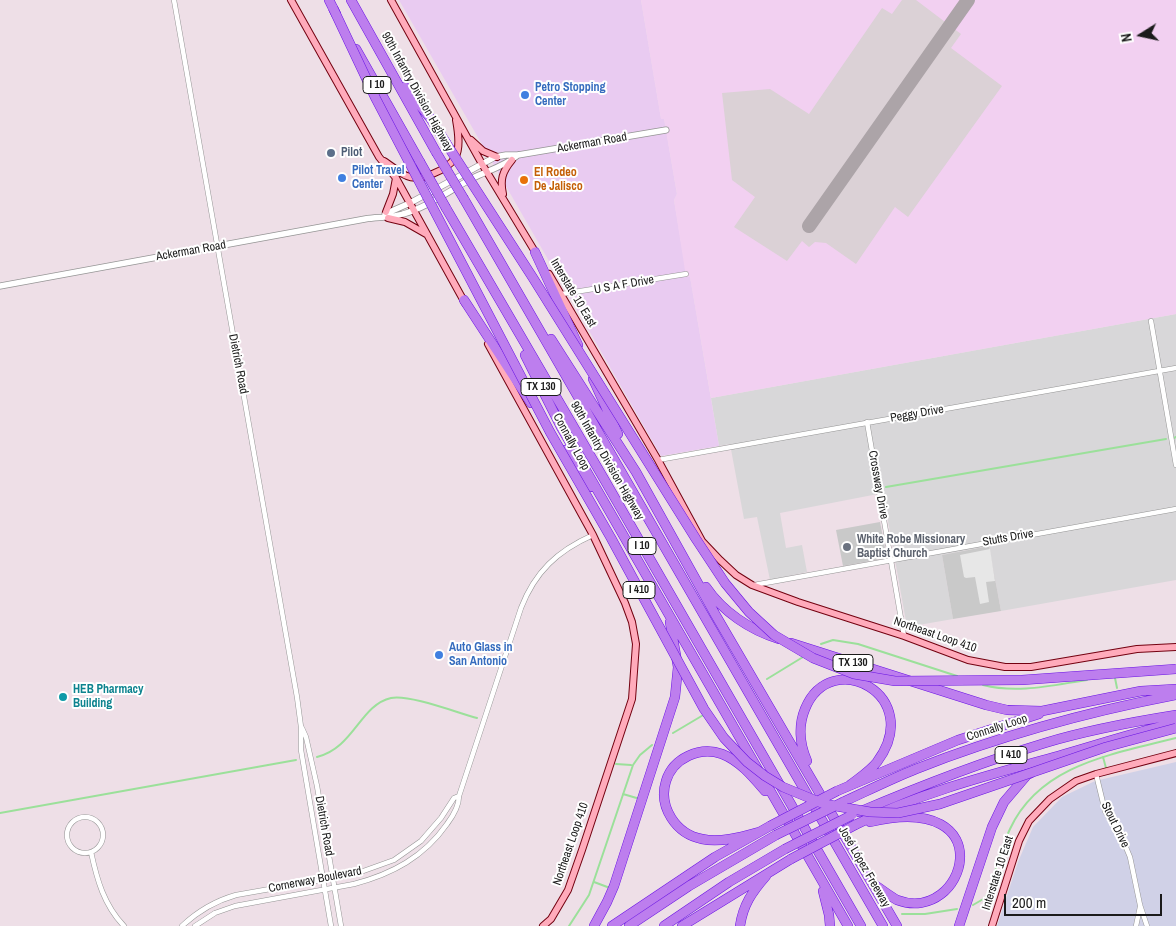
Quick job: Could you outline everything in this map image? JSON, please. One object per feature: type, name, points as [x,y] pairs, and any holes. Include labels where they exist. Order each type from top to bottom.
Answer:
[{"type":"highway","name":"90th Infantry Division Highway","points":[[351,0],[436,152],[823,820]]},
{"type":"highway","name":"90th Infantry Division Highway","points":[[331,4],[446,208],[861,926]]},
{"type":"highway","name":"Connally Loop","points":[[331,4],[376,99],[550,432],[616,546],[704,710],[724,738],[747,762],[764,776],[783,787],[824,804],[870,812],[898,812],[940,804],[1106,747],[1176,728]]},
{"type":"highway","points":[[389,68],[431,119],[696,539],[749,612],[774,635],[813,658],[854,674],[895,681],[1022,680],[1176,670]]},
{"type":"highway","points":[[535,252],[636,472]]},
{"type":"highway","name":"TX 130","points":[[500,261],[636,472],[676,543],[714,598],[742,622],[770,636],[1007,710],[1042,712],[1141,690],[1176,689]]},
{"type":"highway","name":"TX 130","points":[[478,263],[561,427],[811,863],[825,895],[830,926]]},
{"type":"highway","points":[[464,300],[521,389],[586,482],[607,508]]},
{"type":"highway","points":[[676,543],[715,614],[897,926]]},
{"type":"highway","points":[[594,926],[608,902],[614,886],[675,697],[678,667],[670,621],[663,605]]},
{"type":"highway","points":[[818,789],[803,753],[800,730],[803,714],[810,699],[820,688],[826,684],[842,680],[858,681],[873,688],[887,706],[892,724],[888,741],[876,763],[850,785]]},
{"type":"highway","name":"Connally Loop","points":[[629,926],[688,886],[776,835],[916,769],[1030,730],[1111,708],[1176,695]]},
{"type":"highway","points":[[612,926],[715,857],[837,791],[958,740],[1068,705]]},
{"type":"highway","name":"I 410","points":[[664,926],[729,882],[785,849],[852,815],[945,778],[1046,743],[1114,725],[1176,714]]},
{"type":"highway","points":[[682,926],[791,859],[884,811],[952,787],[1117,738],[1176,723]]},
{"type":"highway","points":[[759,832],[734,838],[704,840],[690,836],[674,823],[665,801],[666,781],[670,772],[676,764],[690,754],[710,751],[721,753],[734,760],[751,774],[778,804]]},
{"type":"highway","points":[[959,926],[992,826],[1004,802],[1027,775],[1058,756]]},
{"type":"highway","points":[[855,826],[884,819],[929,819],[942,824],[949,830],[955,837],[960,849],[958,875],[951,886],[937,897],[925,902],[913,903],[898,900],[872,882]]},
{"type":"highway","name":"José López Freeway","points":[[823,820],[883,926]]},
{"type":"highway","points":[[811,863],[848,926]]},
{"type":"highway","points":[[740,926],[743,910],[750,896],[769,873],[779,866]]},
{"type":"main road","points":[[291,0],[379,157],[396,178],[593,535]]},
{"type":"main road","name":"Interstate 10 East","points":[[391,0],[486,172],[562,294],[658,460],[702,541],[736,575],[752,585]]},
{"type":"main road","points":[[379,157],[407,177],[425,177],[439,171],[455,158],[459,138],[454,114]]},
{"type":"main road","points":[[466,134],[478,147],[497,157]]},
{"type":"main road","points":[[503,198],[502,175],[512,160]]},
{"type":"main road","points":[[396,178],[386,215],[405,222],[427,235]]},
{"type":"main road","name":"Northeast Loop 410","points":[[543,926],[551,919],[568,890],[632,699],[636,644],[632,622],[626,603],[593,535]]},
{"type":"main road","name":"Northeast Loop 410","points":[[752,585],[904,636],[968,660],[1005,667],[1031,667],[1137,649],[1176,647]]},
{"type":"main road","name":"Interstate 10 East","points":[[992,926],[1019,841],[1029,821],[1050,798],[1076,781],[1176,753]]},
{"type":"street","name":"Dietrich Road","points":[[174,0],[216,246],[263,497],[301,727],[301,750],[331,926]]},
{"type":"street","name":"Ackerman Road","points":[[386,215],[497,157],[506,155],[518,156],[666,130]]},
{"type":"street","name":"Ackerman Road","points":[[0,286],[414,211],[518,156]]},
{"type":"street","name":"U S A F Drive","points":[[562,294],[686,274]]},
{"type":"street","points":[[1151,321],[1176,465]]},
{"type":"street","name":"Peggy Drive","points":[[658,460],[1176,368]]},
{"type":"street","name":"Crossway Drive","points":[[867,422],[904,636]]},
{"type":"street","name":"Stutts Drive","points":[[752,585],[1176,509]]},
{"type":"street","name":"Cornerway Boulevard","points":[[195,926],[215,913],[235,906],[354,884],[378,877],[405,865],[442,832],[459,802],[458,796],[521,608],[530,588],[540,573],[562,552],[593,535]]},
{"type":"street","name":"Dietrich Road","points":[[301,727],[306,737],[317,786],[341,926]]},
{"type":"street","name":"Stout Drive","points":[[1096,774],[1105,811],[1122,838],[1130,857],[1140,905],[1147,926]]},
{"type":"street","name":"Cornerway Boulevard","points":[[182,926],[203,909],[222,899],[354,874],[394,860],[410,850],[431,831],[454,798],[458,796]]},
{"type":"street","points":[[85,816],[96,820],[103,829],[104,835],[100,846],[91,852],[78,852],[73,848],[67,837],[69,825],[79,817],[85,816]]},
{"type":"street","points":[[91,852],[96,877],[103,895],[112,911],[124,926]]},
{"type":"street","name":"Stout Drive","points":[[1136,926],[1140,905]]},
{"type":"shaded area","points":[[399,0],[641,0],[661,118],[664,118],[677,194],[674,200],[687,277],[690,276],[719,446],[661,456]]},
{"type":"shaded area","points":[[641,0],[1176,0],[1176,314],[711,398],[690,277],[686,277],[674,200],[677,194],[664,119],[661,119]]},
{"type":"shaded area","points":[[902,0],[916,0],[961,34],[951,48],[1002,86],[908,217],[895,207],[856,264],[826,243],[815,242],[809,247],[802,241],[787,261],[734,227],[755,197],[732,180],[722,93],[770,89],[809,114],[882,8],[892,14]]},
{"type":"shaded area","points":[[1176,314],[1176,580],[1001,611],[989,546],[942,555],[953,619],[907,627],[883,493],[780,513],[786,548],[802,545],[807,572],[770,580],[757,517],[744,519],[730,444],[719,446],[711,398]]},
{"type":"shaded area","points":[[880,522],[887,558],[843,566],[836,530]]},
{"type":"shaded area","points":[[989,546],[1001,611],[953,619],[942,555]]},
{"type":"shaded area","points":[[990,549],[995,581],[986,582],[989,602],[980,604],[975,577],[964,577],[960,555]]},
{"type":"shaded area","points":[[1176,762],[1176,926],[997,926],[1018,862],[1033,827],[1062,797],[1095,781]]},
{"type":"waterway","points":[[886,487],[1166,439]]},
{"type":"waterway","points":[[821,644],[833,640],[858,644],[957,676]]},
{"type":"waterway","points":[[767,679],[803,657]]},
{"type":"waterway","points":[[1115,678],[1117,688]]},
{"type":"waterway","points":[[983,685],[996,688],[1022,689],[1087,680]]},
{"type":"waterway","points":[[317,757],[330,752],[340,745],[372,709],[380,702],[391,698],[421,701],[477,718]]},
{"type":"waterway","points":[[673,733],[705,714]]},
{"type":"waterway","points":[[973,905],[985,898],[1010,829],[1023,807],[1040,790],[1059,776],[1081,765],[1128,750],[1176,738]]},
{"type":"waterway","points":[[569,926],[589,895],[633,765],[640,755],[652,745]]},
{"type":"waterway","points":[[1103,757],[1106,768]]},
{"type":"waterway","points":[[0,813],[296,760]]},
{"type":"waterway","points":[[616,764],[631,765]]},
{"type":"waterway","points":[[623,794],[640,799]]},
{"type":"waterway","points":[[594,882],[610,888]]},
{"type":"waterway","points":[[902,914],[925,914],[957,909]]},
{"type":"taxiway","points":[[809,226],[968,0]]},
{"type":"place","name":"Petro Stopping Center","points":[[525,95]]},
{"type":"place","name":"Pilot","points":[[331,153]]},
{"type":"place","name":"Pilot Travel Center","points":[[342,178]]},
{"type":"place","name":"El Rodeo De Jalisco","points":[[524,180]]},
{"type":"place","name":"White Robe Missionary Baptist Church","points":[[847,547]]},
{"type":"place","name":"Auto Glass in San Antonio","points":[[439,655]]},
{"type":"place","name":"HEB Pharmacy Building","points":[[63,697]]}]
